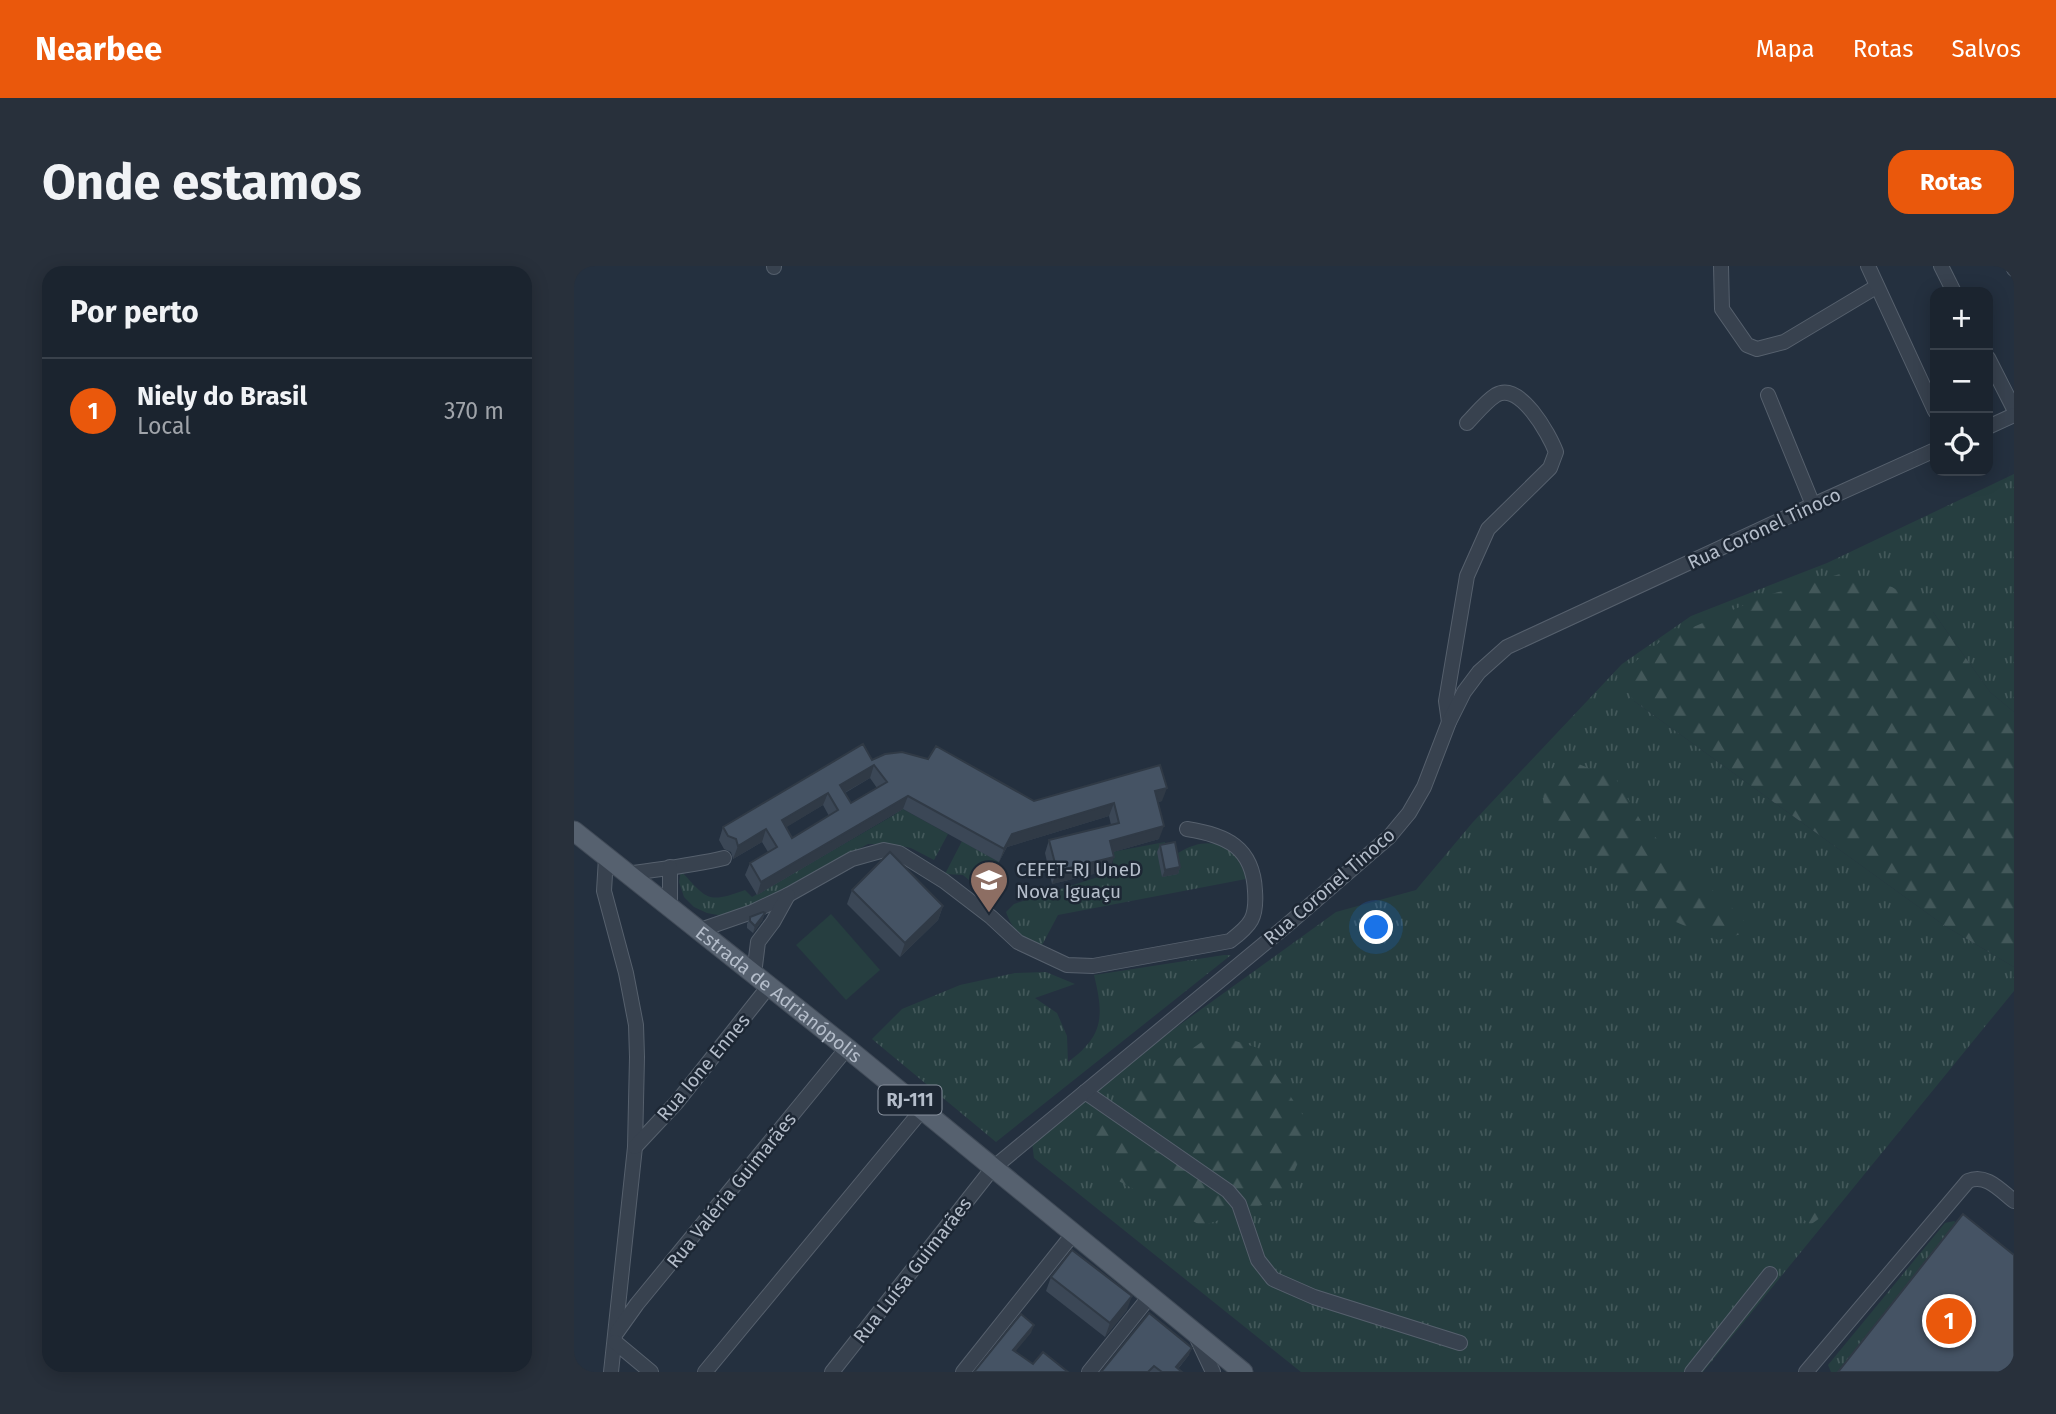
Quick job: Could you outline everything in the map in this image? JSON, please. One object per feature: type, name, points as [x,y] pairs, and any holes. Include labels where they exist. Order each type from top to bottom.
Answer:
[{"type":"main road","name":"Estrada de Adrianópolis","points":[[574,831],[847,1048],[1243,1372]]},
{"type":"street","points":[[1721,266],[1722,309],[1747,345],[1757,349],[1767,349],[1784,342],[1876,288]]},
{"type":"street","points":[[1868,266],[1930,401]]},
{"type":"street","points":[[1941,266],[1952,287]]},
{"type":"street","points":[[1993,368],[2014,412],[1993,424]]},
{"type":"street","points":[[1449,722],[1446,701],[1467,576],[1488,529],[1550,468],[1556,452],[1535,413],[1507,392],[1496,395],[1467,423]]},
{"type":"street","points":[[1768,395],[1813,505]]},
{"type":"street","name":"Rua Coronel Tinoco","points":[[992,1168],[1389,837],[1409,813],[1424,787],[1449,722],[1464,692],[1479,672],[1507,647],[1930,452]]},
{"type":"street","points":[[700,930],[739,918],[788,895],[852,859],[884,850],[900,853],[953,888],[1018,942],[1066,965],[1093,966],[1230,941],[1247,929],[1256,911],[1255,879],[1249,860],[1233,844],[1212,833],[1186,829]]},
{"type":"street","points":[[606,858],[604,891],[626,974],[636,1025],[635,1147],[611,1372]]},
{"type":"street","points":[[626,874],[691,866],[723,858]]},
{"type":"street","points":[[670,867],[670,909]]},
{"type":"street","points":[[762,980],[758,942],[788,895]]},
{"type":"street","name":"Rua Ione Ennes","points":[[635,1147],[677,1102],[762,980]]},
{"type":"street","name":"Rua Valéria Guimarães","points":[[616,1337],[637,1304],[847,1048]]},
{"type":"street","points":[[1085,1091],[1228,1191],[1239,1204],[1258,1260],[1273,1279],[1314,1297],[1460,1343]]},
{"type":"street","points":[[705,1372],[922,1110]]},
{"type":"street","name":"Rua Luísa Guimarães","points":[[832,1372],[992,1168]]},
{"type":"street","points":[[1806,1372],[1968,1181],[1975,1178],[1984,1179],[2014,1201]]},
{"type":"street","points":[[963,1372],[1073,1234]]},
{"type":"street","points":[[1692,1372],[1770,1274]]},
{"type":"street","points":[[1088,1372],[1150,1296]]},
{"type":"street","points":[[618,1299],[637,1304]]},
{"type":"street","points":[[1193,1329],[1213,1372]]},
{"type":"street","points":[[616,1337],[650,1372]]},
{"type":"green space","points":[[2014,474],[2014,712],[1990,692],[1933,612],[1634,701],[1945,926],[2014,967],[2014,991],[1703,1372],[1301,1372],[1034,1158],[1032,1143],[1149,1047],[1336,912],[1416,890],[1473,822],[1622,664],[1691,616],[1827,563]]},
{"type":"green space","points":[[1840,574],[1892,587],[1933,612],[1990,692],[2014,712],[2014,967],[1945,926],[1634,701],[1617,676],[1661,641],[1765,596]]},
{"type":"green space","points":[[1561,757],[1616,779],[1641,821],[1681,866],[1725,900],[1753,931],[1718,940],[1641,907],[1544,816],[1543,782]]},
{"type":"green space","points":[[901,808],[948,834],[934,860],[911,848],[891,844],[868,844],[757,904],[723,916],[694,907],[684,897],[679,882],[681,871],[708,896],[723,897],[745,890],[752,897],[894,815]]},
{"type":"green space","points":[[962,841],[999,862],[982,891],[963,875],[945,874]]},
{"type":"green space","points":[[1165,842],[1166,850],[1178,853],[1200,844],[1220,845],[1236,857],[1246,879],[1058,915],[1041,947],[1019,934],[1012,925],[1006,912],[1014,904],[1114,872],[1112,852]]},
{"type":"green space","points":[[831,914],[880,970],[846,1000],[796,945]]},
{"type":"green space","points":[[1231,955],[996,1142],[872,1039],[902,1009],[960,985],[1015,973],[1046,972],[1075,984],[1035,998],[1057,1013],[1067,1036],[1068,1062],[1089,1043],[1098,1024],[1100,1014],[1094,975]]},
{"type":"green space","points":[[1213,1034],[1258,1048],[1313,1130],[1282,1198],[1202,1226],[1115,1179],[1090,1135],[1145,1082]]},
{"type":"green space","points":[[1811,1205],[1820,1218],[1810,1225],[1801,1217]]},
{"type":"green space","points":[[1954,1221],[1959,1224],[1842,1372],[1831,1372],[1828,1365],[1945,1223]]},
{"type":"building","points":[[863,744],[872,760],[885,754],[902,752],[928,759],[936,746],[1034,801],[1160,765],[1167,788],[1155,791],[1164,826],[1110,841],[1114,857],[1057,871],[1049,840],[1119,823],[1114,803],[1012,834],[1004,849],[908,796],[761,882],[750,863],[777,847],[766,829],[738,846],[736,839],[728,836],[723,827]],"holes":[[[874,765],[887,782],[851,803],[840,785]],[[828,793],[838,810],[792,838],[782,820]]]},
{"type":"building","points":[[1175,842],[1180,867],[1165,870],[1160,845]]},
{"type":"building","points":[[890,852],[943,906],[905,943],[852,890]]},
{"type":"building","points":[[765,913],[755,926],[750,917]]},
{"type":"building","points":[[1963,1214],[2014,1255],[2014,1372],[1838,1372]]},
{"type":"building","points":[[1072,1250],[1132,1296],[1110,1323],[1051,1277]]},
{"type":"building","points":[[1149,1313],[1192,1348],[1176,1367],[1182,1372],[1162,1372],[1154,1366],[1148,1372],[1101,1372]]},
{"type":"building","points":[[1021,1314],[1034,1325],[1013,1350],[1033,1364],[1043,1352],[1068,1372],[974,1372]]},
{"type":"place","name":"CEFET-RJ UneD Nova Iguaçu","points":[[989,914]]},
{"type":"place","name":"Niely do Brasil","points":[[1949,1321]]}]
